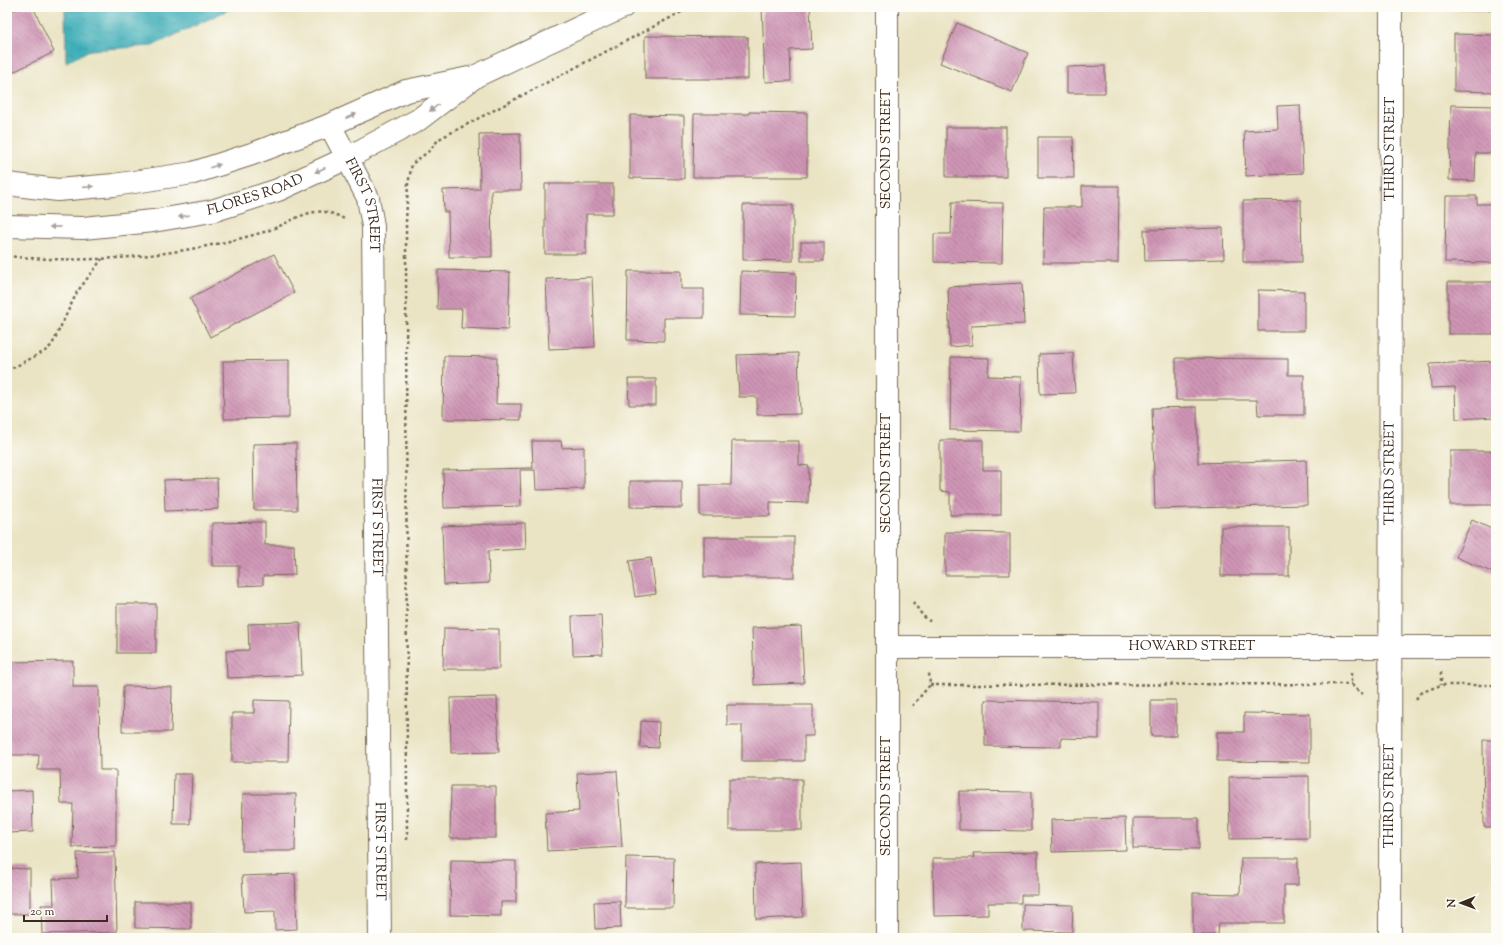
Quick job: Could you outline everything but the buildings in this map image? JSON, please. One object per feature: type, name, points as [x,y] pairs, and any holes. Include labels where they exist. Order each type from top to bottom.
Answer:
[{"type":"street","name":"FLORES ROAD","points":[[7,226],[83,228],[153,221],[212,211],[278,190],[347,158],[418,120],[476,76],[623,7]]},
{"type":"street","name":"SECOND STREET","points":[[887,7],[887,938]]},
{"type":"street","name":"THIRD STREET","points":[[1390,938],[1391,7]]},
{"type":"street","name":"FLORES ROAD","points":[[7,184],[58,190],[114,185],[193,172],[252,154],[330,125],[406,91],[476,76]]},
{"type":"street","name":"FIRST STREET","points":[[330,125],[368,198],[373,226],[380,938]]},
{"type":"street","name":"HOWARD STREET","points":[[887,647],[1496,647]]},
{"type":"path","points":[[407,843],[406,222],[408,184],[412,164],[429,150],[439,139],[691,7]]},
{"type":"path","points":[[7,256],[29,258],[103,259],[151,255],[210,246],[266,232],[310,212],[326,211],[344,219],[350,224]]},
{"type":"path","points":[[7,372],[45,351],[52,345],[77,292],[103,259]]},
{"type":"path","points":[[1441,669],[1441,685]]},
{"type":"path","points":[[908,711],[930,685],[929,671]]},
{"type":"path","points":[[1351,672],[1351,684],[1360,693],[1368,694]]},
{"type":"path","points":[[930,685],[1351,684]]},
{"type":"path","points":[[1412,693],[1420,693],[1441,685],[1496,685]]},
{"type":"water","points":[[65,7],[234,7],[152,46],[90,50],[66,62]]}]
